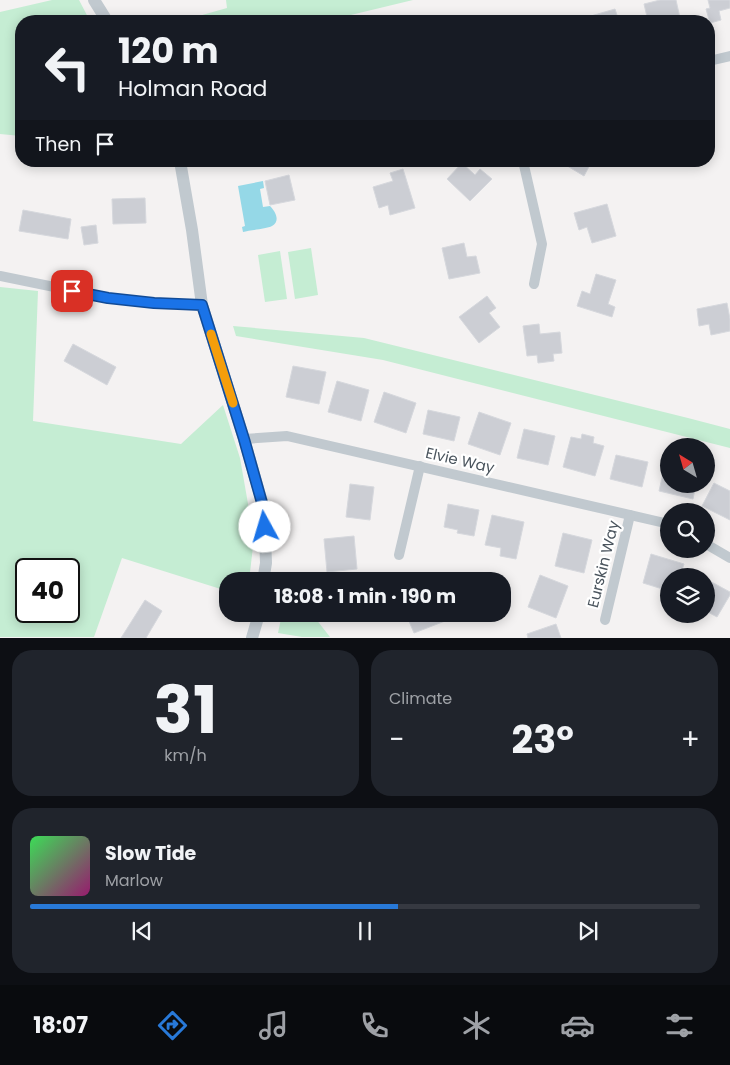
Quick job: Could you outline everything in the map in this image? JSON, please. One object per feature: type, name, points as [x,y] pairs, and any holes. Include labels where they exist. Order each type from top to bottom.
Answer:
[{"type":"street","points":[[94,0],[103,15]]},
{"type":"street","points":[[715,60],[730,56]]},
{"type":"street","points":[[181,167],[202,305],[264,510],[266,563],[264,572]]},
{"type":"street","points":[[524,167],[542,244],[534,284]]},
{"type":"street","points":[[0,276],[108,298],[154,303],[202,305]]},
{"type":"street","name":"Elvie Way","points":[[244,439],[287,436],[660,522]]},
{"type":"street","points":[[399,555],[420,466]]},
{"type":"street","name":"Eurskin Way","points":[[605,620],[630,515]]},
{"type":"street","points":[[715,549],[730,558]]},
{"type":"street","points":[[252,638],[256,622]]},
{"type":"green space","points":[[52,0],[79,0],[87,15],[15,15],[15,135],[0,134],[0,12]]},
{"type":"green space","points":[[226,0],[413,0],[351,15],[202,15],[227,8]]},
{"type":"green space","points":[[311,248],[318,295],[295,299],[288,252]]},
{"type":"green space","points":[[280,251],[287,299],[265,302],[258,255]]},
{"type":"green space","points":[[0,287],[38,291],[33,421],[181,444],[223,405],[240,458],[254,538],[250,572],[219,572],[219,588],[122,558],[94,637],[0,637]]},
{"type":"green space","points":[[233,326],[364,338],[730,429],[730,448],[715,444],[715,438],[691,438],[383,360],[236,336]]},
{"type":"green space","points":[[280,622],[318,622],[330,637],[302,637],[278,633]]},
{"type":"water","points":[[263,181],[264,188],[260,189],[263,207],[270,206],[277,219],[272,226],[243,232],[242,227],[245,226],[238,186]]},
{"type":"building","points":[[660,0],[676,0],[679,15],[647,15],[644,4]]},
{"type":"building","points":[[708,0],[730,0],[730,8],[719,11],[721,20],[715,22],[715,15],[708,15],[706,9],[710,8]]},
{"type":"building","points":[[615,9],[617,15],[594,15]]},
{"type":"building","points":[[458,167],[466,167],[475,175],[480,169],[492,179],[470,201],[447,179]]},
{"type":"building","points":[[569,167],[589,167],[584,176]]},
{"type":"building","points":[[403,169],[415,208],[390,215],[388,205],[379,208],[373,187],[393,181],[390,173]]},
{"type":"building","points":[[289,175],[295,200],[270,205],[265,181]]},
{"type":"building","points":[[145,198],[146,223],[113,224],[112,199]]},
{"type":"building","points":[[607,204],[616,236],[592,243],[587,227],[579,230],[574,213]]},
{"type":"building","points":[[23,210],[71,219],[68,239],[19,231]]},
{"type":"building","points":[[96,225],[98,243],[84,245],[81,227]]},
{"type":"building","points":[[464,243],[467,257],[476,256],[480,273],[449,279],[442,248]]},
{"type":"building","points":[[596,274],[616,280],[608,304],[615,307],[612,317],[577,306],[582,291],[590,294]]},
{"type":"building","points":[[487,296],[496,308],[489,313],[500,327],[479,343],[459,317]]},
{"type":"building","points":[[727,303],[730,331],[711,335],[709,324],[699,326],[697,309]]},
{"type":"building","points":[[539,324],[540,334],[560,332],[562,353],[553,354],[554,361],[538,363],[537,355],[527,356],[523,326]]},
{"type":"building","points":[[73,344],[116,367],[107,385],[64,361]]},
{"type":"building","points":[[293,366],[326,372],[319,404],[286,397]]},
{"type":"building","points":[[337,381],[369,390],[361,421],[328,412]]},
{"type":"building","points":[[384,392],[416,403],[406,433],[374,422]]},
{"type":"building","points":[[428,410],[460,417],[454,441],[423,434]]},
{"type":"building","points":[[479,412],[511,423],[500,455],[468,444]]},
{"type":"building","points":[[524,429],[555,436],[548,465],[517,458]]},
{"type":"building","points":[[582,434],[594,437],[593,443],[604,446],[595,476],[563,467],[571,437],[581,439]]},
{"type":"building","points":[[616,455],[648,462],[642,487],[610,479]]},
{"type":"building","points":[[350,484],[374,487],[370,520],[346,517]]},
{"type":"building","points":[[715,484],[730,491],[730,520],[715,512],[715,503],[704,503],[709,493],[715,493]]},
{"type":"building","points":[[668,493],[694,493],[693,499]]},
{"type":"building","points":[[448,504],[479,510],[474,536],[457,533],[458,530],[444,527]]},
{"type":"building","points":[[492,515],[524,522],[516,559],[500,556],[501,548],[485,545]]},
{"type":"building","points":[[563,533],[592,540],[584,573],[555,566]]},
{"type":"building","points":[[354,536],[357,569],[327,572],[324,539]]},
{"type":"building","points":[[651,554],[684,564],[683,568],[660,568],[660,588],[643,583]]},
{"type":"building","points":[[540,575],[568,586],[556,618],[528,607]]},
{"type":"building","points":[[715,584],[730,592],[717,617],[715,616]]},
{"type":"building","points":[[145,600],[162,611],[146,638],[121,638]]},
{"type":"building","points":[[409,622],[442,622],[414,633]]},
{"type":"building","points":[[556,624],[561,638],[528,638],[527,634]]},
{"type":"slow traffic","points":[[211,334],[233,403]]},
{"type":"route","points":[[72,291],[108,298],[154,303],[202,305],[244,439],[264,510],[265,527]]}]
